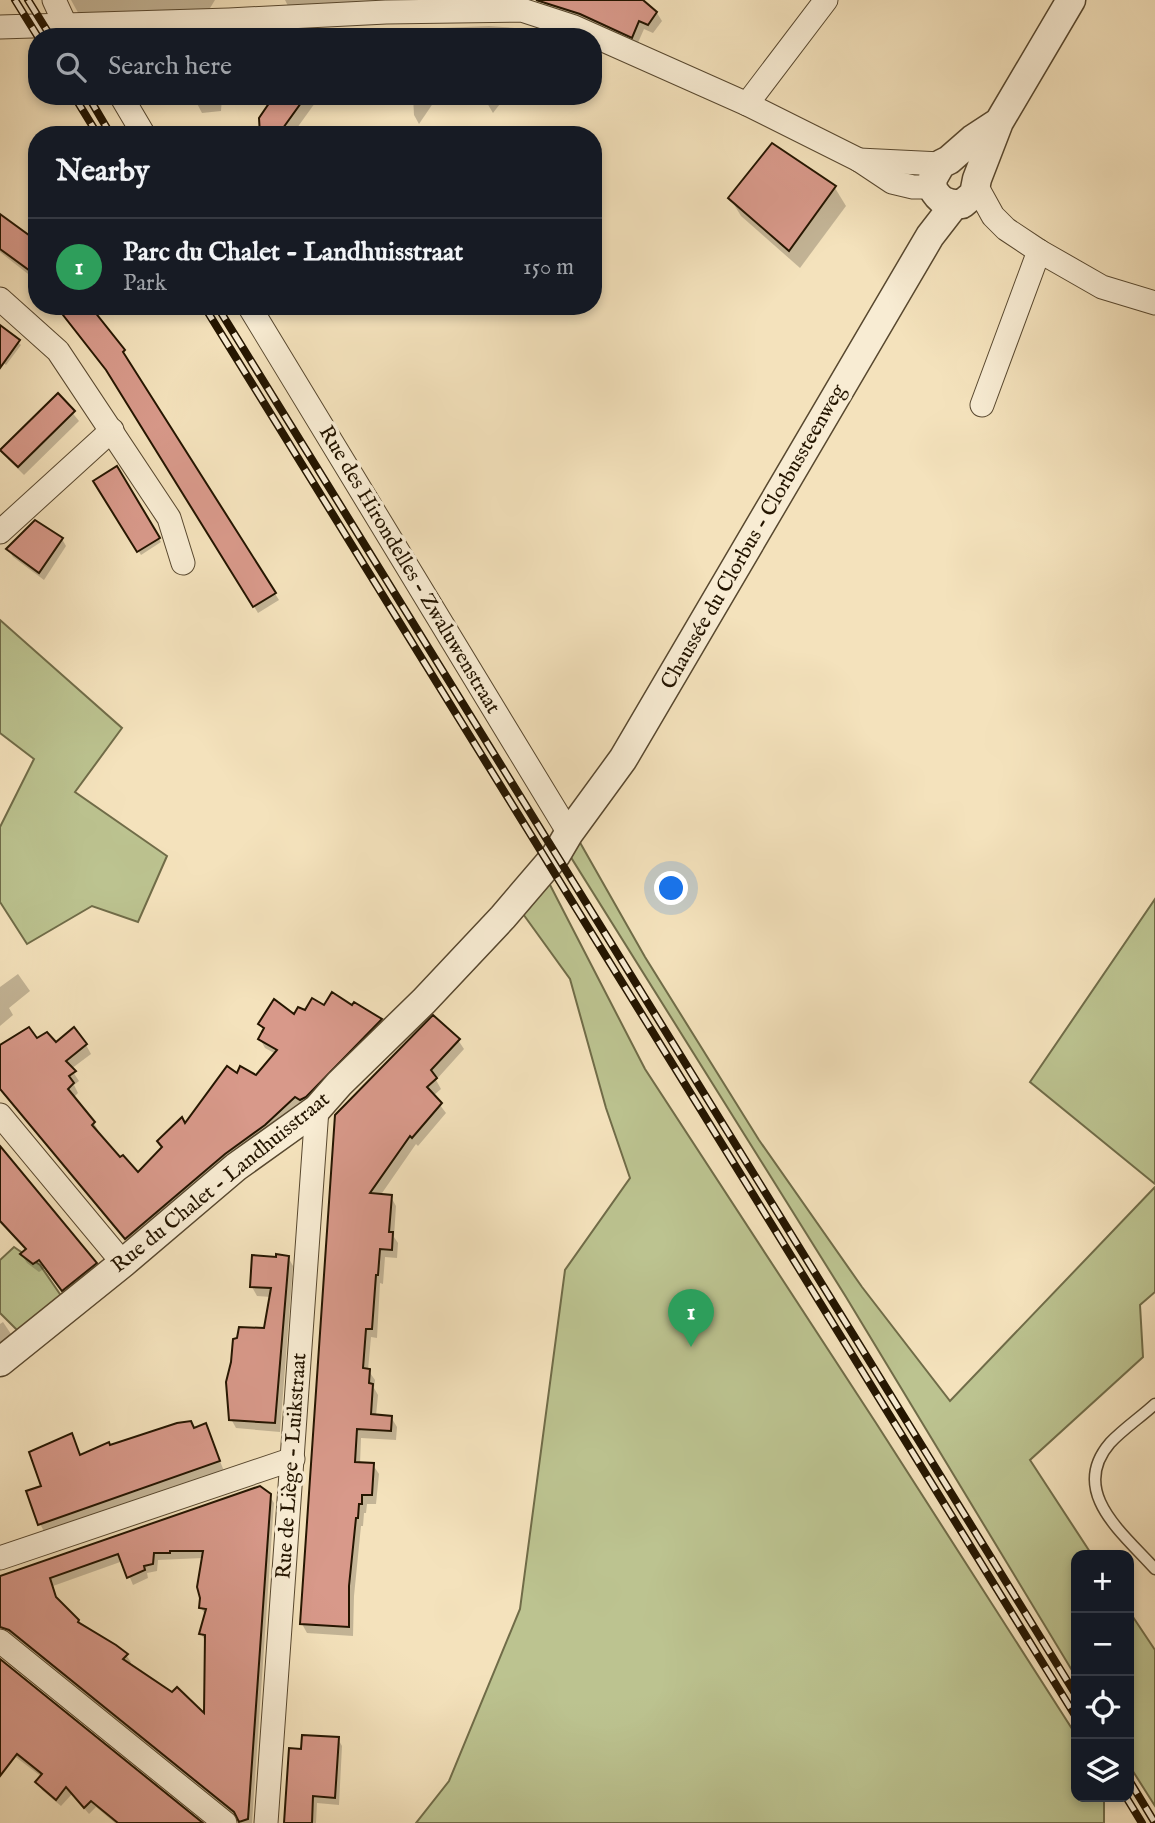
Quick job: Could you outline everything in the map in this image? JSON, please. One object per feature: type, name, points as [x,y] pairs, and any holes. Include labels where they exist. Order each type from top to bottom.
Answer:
[{"type":"street","points":[[54,0],[75,28]]},
{"type":"street","points":[[747,104],[826,0]]},
{"type":"street","name":"Chaussée du Clorbus - Clorbussteenweg","points":[[569,833],[623,759],[930,236],[954,185],[999,122],[1070,0]]},
{"type":"street","points":[[84,28],[229,10],[522,10],[576,28]]},
{"type":"street","points":[[0,27],[38,28]]},
{"type":"street","points":[[602,39],[747,104],[859,160],[954,185],[1006,229],[1039,251],[1102,287],[1155,303]]},
{"type":"street","points":[[127,105],[139,126]]},
{"type":"street","points":[[982,405],[1039,251]]},
{"type":"street","points":[[0,299],[58,351],[169,518],[183,563]]},
{"type":"street","name":"Rue des Hirondelles - Zwaluwenstraat","points":[[253,315],[569,833]]},
{"type":"street","points":[[0,532],[112,430]]},
{"type":"street","name":"Rue du Chalet - Landhuisstraat","points":[[0,1362],[236,1167],[317,1109],[503,917],[556,855],[569,833]]},
{"type":"street","name":"Rue de Liège - Luikstraat","points":[[266,1823],[317,1109]]},
{"type":"street","points":[[0,1115],[123,1263]]},
{"type":"street","points":[[0,1558],[293,1459]]},
{"type":"street","points":[[0,1641],[225,1823]]},
{"type":"lane","points":[[1155,1404],[1110,1443],[1098,1462],[1094,1476],[1098,1502],[1155,1569]]},
{"type":"green space","points":[[0,620],[122,728],[75,792],[167,856],[138,922],[92,906],[27,944],[0,902],[0,827],[34,759],[0,733]]},
{"type":"green space","points":[[578,839],[645,957],[759,1140],[862,1287],[950,1401],[1155,1187],[1155,1292],[1140,1305],[1143,1357],[1030,1460],[1089,1550],[1071,1550],[1071,1669],[846,1297],[567,851]]},
{"type":"green space","points":[[548,881],[645,1069],[1071,1727],[1071,1802],[1104,1802],[1104,1823],[416,1823],[449,1781],[520,1609],[565,1270],[630,1178],[606,1108],[570,979],[518,907]]},
{"type":"green space","points":[[1155,899],[1155,1184],[1030,1082]]},
{"type":"green space","points":[[14,1247],[40,1265],[64,1300],[22,1335],[0,1313],[0,1260]]},
{"type":"green space","points":[[1134,1618],[1155,1650],[1155,1806],[1134,1773]]},
{"type":"building","points":[[536,0],[643,0],[657,12],[648,25],[639,21],[632,38],[580,14]]},
{"type":"building","points":[[268,105],[300,105],[284,126],[259,126],[259,118]]},
{"type":"building","points":[[772,143],[836,186],[789,251],[728,198]]},
{"type":"building","points":[[0,214],[28,234],[28,269],[0,249]]},
{"type":"building","points":[[63,315],[97,315],[125,350],[123,352],[276,593],[253,607],[106,370]]},
{"type":"building","points":[[0,325],[20,340],[0,368]]},
{"type":"building","points":[[58,393],[75,411],[18,467],[0,450]]},
{"type":"building","points":[[117,466],[160,538],[137,552],[93,481]]},
{"type":"building","points":[[35,520],[63,538],[39,573],[6,549]]},
{"type":"building","points":[[332,992],[382,1019],[306,1097],[300,1100],[295,1097],[265,1125],[225,1154],[125,1239],[0,1089],[0,1045],[29,1027],[37,1038],[47,1032],[56,1042],[74,1027],[87,1044],[66,1061],[76,1071],[69,1076],[74,1083],[68,1089],[95,1122],[92,1125],[120,1157],[123,1155],[138,1172],[162,1147],[157,1141],[182,1117],[185,1123],[227,1066],[237,1073],[240,1066],[256,1075],[277,1050],[258,1039],[264,1028],[258,1024],[274,999],[294,1014],[298,1007],[305,1010],[312,998],[324,1005]]},
{"type":"building","points":[[433,1015],[460,1039],[431,1070],[437,1078],[427,1087],[442,1103],[412,1138],[410,1136],[370,1193],[392,1195],[389,1232],[393,1232],[392,1250],[380,1249],[372,1329],[366,1329],[363,1368],[370,1369],[369,1383],[373,1384],[371,1414],[392,1416],[391,1431],[357,1429],[355,1462],[374,1463],[372,1495],[362,1495],[362,1504],[359,1504],[356,1518],[349,1586],[349,1627],[300,1624],[335,1115]]},
{"type":"building","points":[[0,1146],[97,1263],[62,1291],[39,1260],[33,1264],[20,1254],[26,1249],[0,1221]]},
{"type":"building","points":[[276,1254],[289,1256],[275,1423],[229,1420],[226,1382],[233,1339],[237,1338],[239,1327],[264,1328],[271,1288],[250,1287],[252,1255],[276,1257]]},
{"type":"building","points":[[191,1421],[194,1428],[206,1423],[220,1461],[38,1525],[26,1491],[41,1486],[29,1452],[72,1433],[80,1455],[109,1442],[110,1445]]},
{"type":"building","points":[[260,1486],[271,1494],[248,1819],[239,1822],[234,1812],[9,1630],[0,1627],[0,1576]],"holes":[[[203,1551],[197,1587],[199,1608],[206,1609],[199,1634],[205,1635],[204,1713],[177,1687],[172,1692],[123,1659],[128,1654],[116,1645],[78,1622],[56,1597],[50,1578],[118,1554],[127,1578],[145,1570],[144,1566],[153,1564],[154,1553]]]},
{"type":"building","points":[[0,1659],[203,1823],[118,1823],[91,1801],[84,1808],[66,1787],[56,1800],[35,1782],[42,1774],[17,1754],[0,1776]]},
{"type":"building","points":[[302,1735],[339,1737],[335,1798],[313,1796],[312,1823],[284,1823],[289,1748],[301,1749]]},
{"type":"railway","points":[[15,0],[32,28]]},
{"type":"railway","points":[[28,0],[45,28]]},
{"type":"railway","points":[[80,105],[92,126]]},
{"type":"railway","points":[[93,105],[106,126]]},
{"type":"railway","points":[[210,315],[1071,1709]]},
{"type":"railway","points":[[223,315],[1071,1687]]},
{"type":"railway","points":[[1134,1788],[1155,1823]]},
{"type":"railway","points":[[1129,1802],[1142,1823]]},
{"type":"place","name":"Parc du Chalet - Landhuisstraat","points":[[691,1347]]}]
